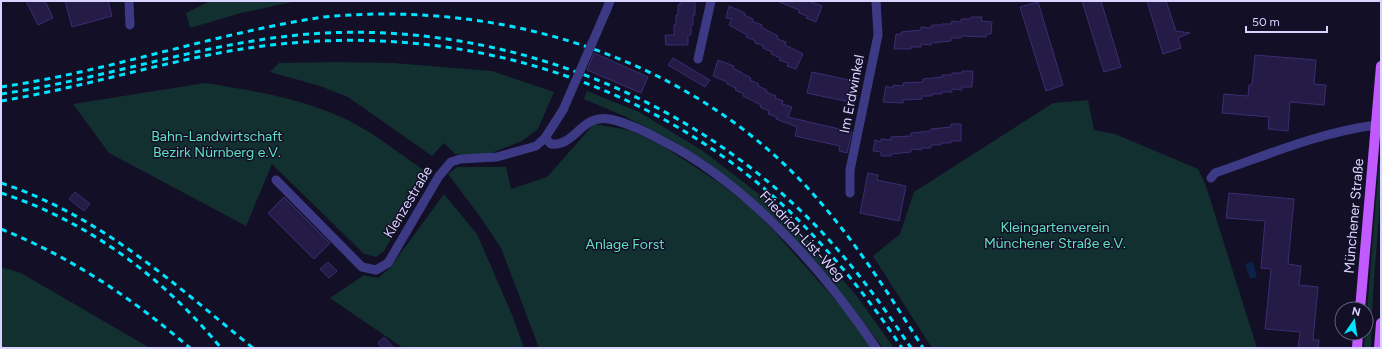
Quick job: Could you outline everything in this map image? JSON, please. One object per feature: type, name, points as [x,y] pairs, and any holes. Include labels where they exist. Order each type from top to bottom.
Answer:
[{"type":"main road","name":"Münchener Straße","points":[[1361,301],[1381,66]]},
{"type":"main road","points":[[1379,348],[1381,323]]},
{"type":"street","points":[[129,1],[130,25]]},
{"type":"street","name":"Klenzestraße","points":[[276,180],[362,267],[376,270],[388,263],[439,176],[450,162],[460,159],[497,157],[518,152],[536,146],[545,138],[563,110],[610,1]]},
{"type":"street","points":[[698,59],[711,1]]},
{"type":"street","name":"Im Erdwinkel","points":[[850,193],[850,170],[878,34],[876,1]]},
{"type":"street","name":"Friedrich-List-Weg","points":[[545,138],[551,144],[556,145],[568,139],[589,121],[597,118],[609,119],[644,131],[694,159],[755,205],[815,268],[850,310],[876,348]]},
{"type":"street","points":[[1211,178],[1215,173],[1296,146],[1347,130],[1376,125]]},
{"type":"green space","points":[[210,1],[297,1],[241,13],[190,28],[186,13]]},
{"type":"green space","points":[[279,63],[393,63],[492,71],[554,92],[538,129],[522,141],[486,155],[455,154],[444,143],[432,156],[348,97],[320,86],[270,72]]},
{"type":"green space","name":"Bahn-Landwirtschaft Bezirk Nürnberg e.V.","points":[[205,83],[289,99],[310,105],[350,121],[392,147],[429,174],[384,251],[376,257],[364,254],[272,164],[246,226],[109,153],[73,104]]},
{"type":"green space","points":[[587,91],[639,112],[703,151],[786,215],[856,295],[894,348],[883,348],[827,275],[776,219],[736,185],[675,142],[624,116],[584,99]]},
{"type":"green space","name":"Kleingartenverein Münchener Straße e.V.","points":[[1088,100],[1094,130],[1115,134],[1198,169],[1206,186],[1257,348],[932,348],[873,256],[900,234],[914,192],[1053,103]]},
{"type":"green space","name":"Anlage Forst","points":[[594,124],[629,130],[663,146],[721,184],[749,206],[775,232],[846,312],[871,348],[539,348],[501,248],[481,218],[448,174],[457,167],[506,167],[511,189],[547,177]]},
{"type":"green space","points":[[1379,163],[1381,163],[1381,186],[1373,301],[1368,301]]},
{"type":"green space","points":[[444,194],[477,234],[513,317],[524,348],[403,348],[330,298],[364,275],[378,278],[389,269]]},
{"type":"green space","points":[[1,267],[21,273],[150,348],[1,348]]},
{"type":"green space","points":[[1365,341],[1371,341],[1371,348],[1364,348]]},
{"type":"water","points":[[1253,262],[1257,277],[1250,279],[1245,264]]},
{"type":"building","points":[[26,1],[45,1],[53,18],[38,25]]},
{"type":"building","points":[[65,1],[108,1],[112,16],[72,27]]},
{"type":"building","points":[[680,1],[695,1],[695,15],[693,15],[693,25],[691,25],[691,35],[688,35],[688,45],[666,45],[665,35],[674,35],[674,25],[676,25],[676,15],[678,15],[678,5],[680,5]]},
{"type":"building","points":[[777,1],[809,1],[822,6],[816,22],[806,18],[807,16],[799,13],[799,10]]},
{"type":"building","points":[[1082,1],[1101,1],[1121,67],[1104,72]]},
{"type":"building","points":[[1147,1],[1166,1],[1176,31],[1190,33],[1178,38],[1181,48],[1163,54]]},
{"type":"building","points":[[1038,2],[1063,85],[1046,91],[1020,7]]},
{"type":"building","points":[[729,6],[745,13],[744,15],[753,19],[752,21],[762,25],[761,27],[778,36],[777,39],[786,42],[785,45],[803,54],[796,69],[787,66],[788,63],[779,60],[780,58],[771,54],[772,52],[763,48],[764,46],[755,43],[756,41],[746,37],[747,35],[729,25],[732,19],[726,18]]},
{"type":"building","points":[[971,17],[982,17],[981,21],[992,22],[991,34],[987,34],[986,37],[961,36],[961,38],[951,38],[951,41],[931,43],[931,45],[921,44],[921,47],[911,47],[911,49],[894,49],[896,34],[901,35],[901,32],[921,30],[921,27],[931,28],[932,25],[951,24],[952,21],[961,22],[961,19],[971,19]]},
{"type":"building","points":[[594,53],[648,77],[641,93],[587,70]]},
{"type":"building","points":[[1255,55],[1316,60],[1314,84],[1326,85],[1324,105],[1290,102],[1288,131],[1268,129],[1269,117],[1222,113],[1224,94],[1248,96],[1249,85],[1252,85]]},
{"type":"building","points":[[673,58],[710,80],[705,87],[668,65]]},
{"type":"building","points":[[718,60],[734,66],[733,68],[751,78],[750,80],[759,84],[758,86],[767,90],[766,92],[783,101],[782,104],[792,107],[788,117],[852,132],[847,153],[839,151],[840,146],[795,136],[797,127],[776,119],[777,117],[768,114],[769,111],[760,107],[761,105],[743,96],[744,94],[735,90],[736,88],[727,84],[727,82],[713,76]]},
{"type":"building","points":[[962,71],[973,71],[972,87],[962,87],[962,90],[952,89],[952,92],[932,94],[932,96],[922,96],[922,99],[903,100],[903,103],[883,102],[886,86],[893,88],[893,85],[903,86],[903,83],[923,82],[923,79],[942,77],[942,75],[952,75],[952,73],[962,73]]},
{"type":"building","points":[[812,72],[858,82],[854,103],[807,93]]},
{"type":"building","points":[[951,124],[961,124],[961,141],[941,143],[941,145],[931,145],[931,148],[921,148],[921,150],[911,149],[911,152],[891,154],[891,156],[881,156],[881,152],[873,151],[875,140],[881,142],[881,139],[891,140],[891,137],[911,136],[911,133],[951,127]]},
{"type":"building","points":[[868,173],[878,175],[877,180],[906,186],[899,221],[860,213]]},
{"type":"building","points":[[75,192],[90,204],[84,211],[69,199]]},
{"type":"building","points":[[1229,193],[1294,199],[1288,264],[1301,266],[1299,285],[1318,287],[1313,340],[1319,340],[1318,348],[1298,348],[1300,332],[1265,329],[1271,269],[1261,268],[1265,221],[1226,218]]},
{"type":"building","points":[[284,197],[330,243],[314,259],[268,213]]},
{"type":"building","points":[[328,262],[337,271],[329,278],[320,269]]},
{"type":"building","points":[[384,337],[394,348],[382,348],[378,343]]},
{"type":"railway","points":[[1,87],[82,72],[243,32],[324,17],[390,14],[456,18],[521,28],[584,46],[645,70],[702,101],[756,139],[804,184],[837,222],[882,284],[923,348]]},
{"type":"railway","points":[[1,94],[78,79],[232,45],[271,38],[310,34],[381,33],[451,40],[519,54],[586,76],[650,104],[711,140],[768,181],[819,229],[844,257],[879,302],[911,348]]},
{"type":"railway","points":[[1,101],[218,53],[291,43],[358,40],[425,44],[491,55],[556,72],[618,96],[677,127],[733,164],[785,207],[817,240],[862,292],[902,348]]},
{"type":"railway","points":[[1,183],[37,197],[104,233],[194,299],[253,348]]},
{"type":"railway","points":[[1,193],[64,219],[94,236],[122,255],[175,298],[199,322],[221,348]]},
{"type":"railway","points":[[1,229],[52,252],[100,280],[146,312],[190,348]]}]
